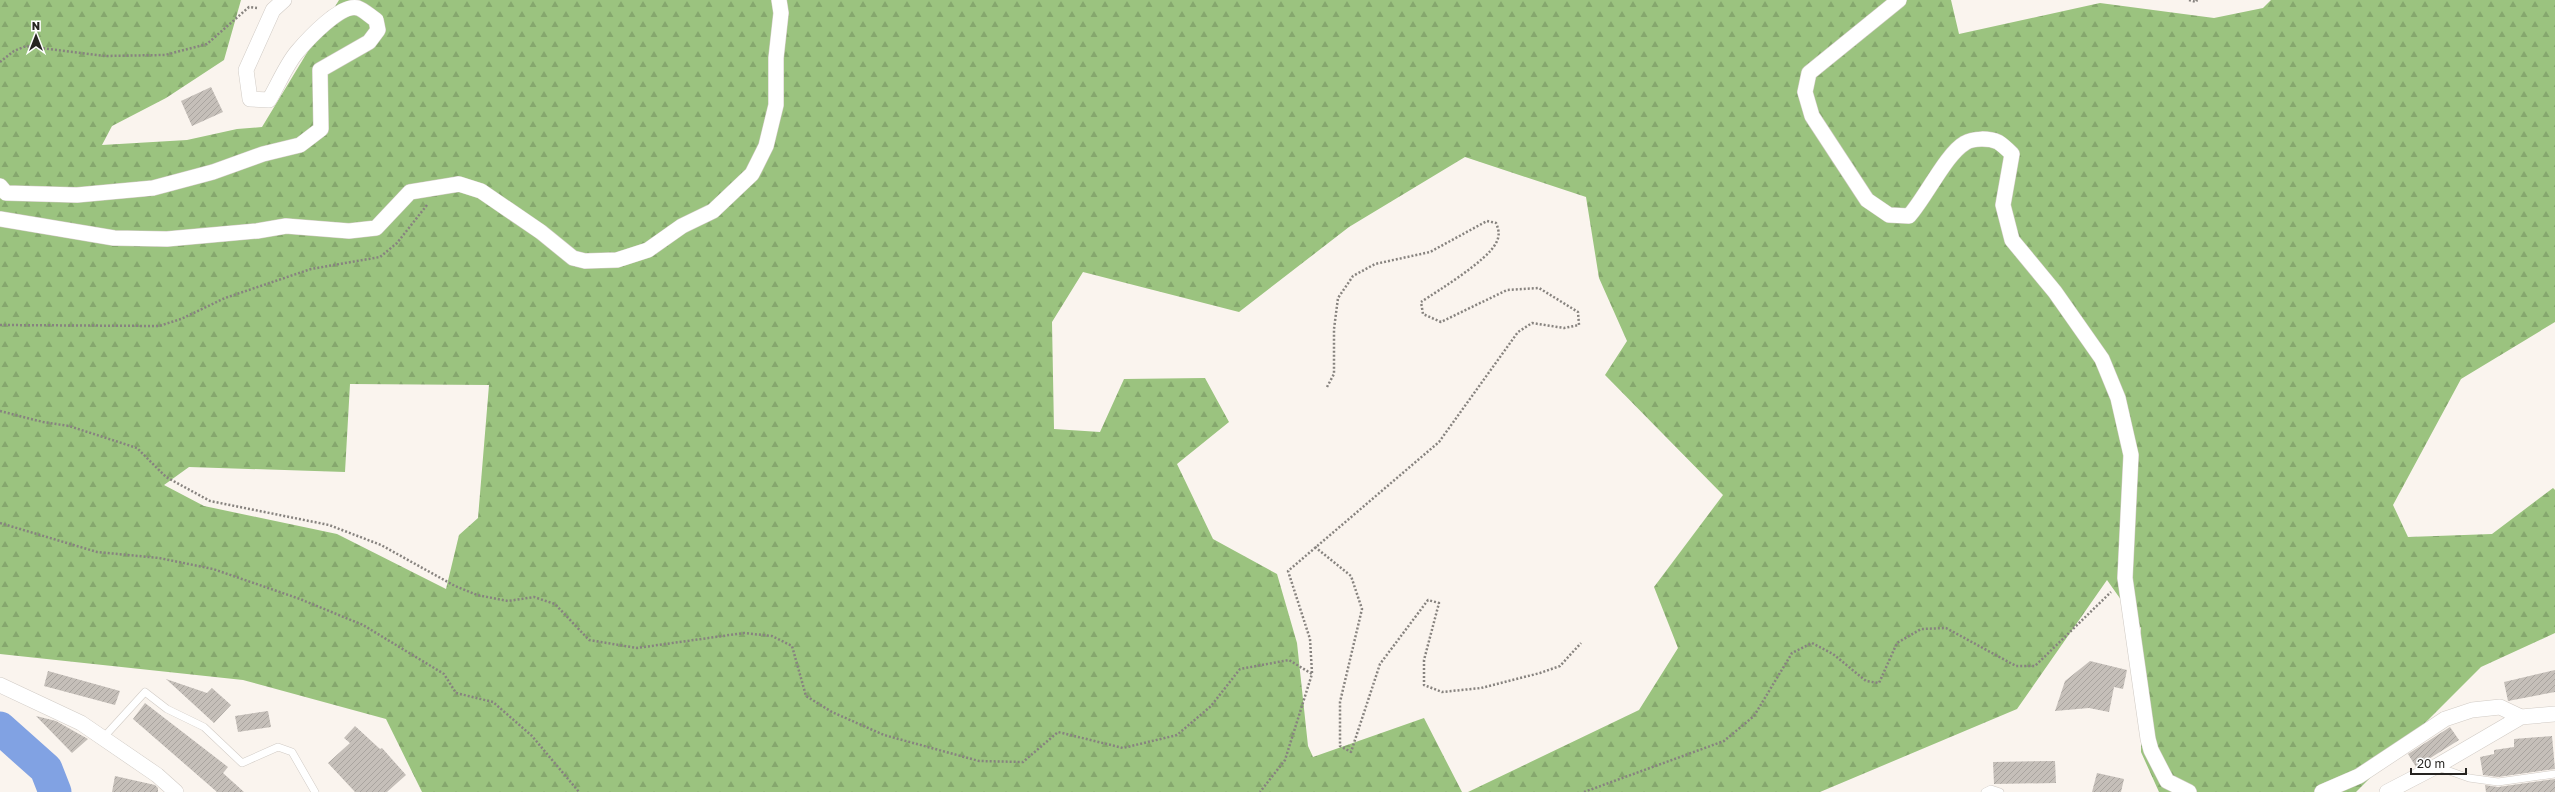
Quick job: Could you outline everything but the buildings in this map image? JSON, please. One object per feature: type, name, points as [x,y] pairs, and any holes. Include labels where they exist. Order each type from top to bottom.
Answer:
[{"type":"street","points":[[0,218],[114,238],[167,239],[258,231],[286,226],[349,232],[376,228],[410,192],[439,186],[459,184],[481,191],[505,209],[542,232],[573,258],[584,261],[617,260],[648,250],[682,226],[713,211],[752,174],[766,146],[776,105],[776,58],[781,13],[779,0]]},
{"type":"street","points":[[1899,0],[1809,73],[1805,92],[1812,116],[1867,200],[1889,215],[1909,216],[1922,202],[1951,156],[1965,143],[1983,139],[1998,142],[2012,154],[2003,204],[2012,240],[2055,292],[2102,359],[2118,398],[2131,455],[2125,578],[2136,668],[2151,750],[2167,781],[2189,792]]},
{"type":"street","points":[[0,186],[6,193],[69,194],[153,188],[213,172],[263,154],[300,146],[321,129],[320,70],[369,42],[378,30],[376,20],[358,8],[347,8],[334,16],[296,52],[269,100],[250,99],[246,70],[279,5]]},
{"type":"street","points":[[0,685],[81,723],[157,775],[176,792]]},
{"type":"street","points":[[2322,792],[2359,776],[2445,720],[2472,710],[2500,707],[2521,717]]},
{"type":"street","points":[[2387,792],[2437,766],[2521,717],[2555,714]]},
{"type":"lane","points":[[103,738],[146,692],[167,709],[204,727],[242,763],[278,747],[292,752],[315,792]]},
{"type":"lane","points":[[2437,766],[2469,778],[2498,782],[2555,774]]},
{"type":"lane","points":[[1985,792],[1991,789],[2000,792]]},
{"type":"path","points":[[2189,0],[2196,2],[2196,0]]},
{"type":"path","points":[[0,62],[14,51],[26,46],[105,56],[165,55],[207,44],[248,7],[279,5]]},
{"type":"path","points":[[0,325],[160,326],[181,319],[225,298],[311,269],[380,257],[397,243],[422,214],[439,186]]},
{"type":"path","points":[[1260,792],[1285,760],[1312,674],[1310,639],[1288,571],[1439,442],[1518,332],[1532,323],[1564,328],[1579,325],[1578,312],[1539,288],[1507,290],[1442,322],[1423,314],[1421,302],[1466,272],[1496,244],[1500,233],[1496,223],[1487,221],[1430,252],[1375,264],[1353,276],[1338,298],[1334,329],[1334,374],[1327,387]]},
{"type":"path","points":[[0,411],[43,422],[69,426],[137,448],[166,477],[210,501],[329,525],[381,545],[455,586],[477,595],[508,601],[534,598],[555,604],[589,640],[637,648],[744,634],[772,636],[792,646],[806,696],[832,712],[884,736],[979,761],[1023,762],[1058,732],[1123,748],[1176,735],[1211,706],[1240,669],[1289,660],[1312,674]]},
{"type":"path","points":[[0,523],[97,552],[159,558],[213,569],[300,599],[363,625],[444,674],[456,692],[493,702],[532,736],[579,792]]},
{"type":"path","points":[[1315,547],[1351,576],[1362,609],[1340,702],[1340,746],[1351,752],[1380,664],[1428,600],[1439,603],[1424,660],[1424,685],[1442,692],[1481,688],[1540,673],[1560,666],[1581,643]]},
{"type":"path","points":[[1584,792],[1724,741],[1754,716],[1792,654],[1812,643],[1833,654],[1866,681],[1879,683],[1897,643],[1922,629],[1946,628],[2016,666],[2035,666],[2125,578]]},
{"type":"green space","points":[[0,0],[241,0],[224,60],[166,98],[112,126],[102,145],[187,140],[237,129],[262,127],[339,0],[1951,0],[1959,34],[2100,3],[2214,18],[2263,8],[2271,0],[2555,0],[2555,322],[2461,379],[2393,505],[2408,537],[2492,534],[2553,488],[2555,490],[2555,633],[2481,667],[2356,792],[2159,792],[2141,752],[2141,628],[2107,580],[2017,709],[1820,792],[1468,792],[1639,710],[1678,648],[1654,587],[1723,495],[1605,375],[1627,341],[1599,278],[1586,197],[1465,157],[1349,227],[1239,312],[1083,272],[1052,322],[1054,429],[1100,432],[1124,379],[1205,378],[1229,422],[1177,464],[1213,539],[1277,574],[1297,643],[1308,746],[1313,757],[1424,718],[1462,792],[422,792],[386,719],[243,680],[0,654]],"holes":[[[350,384],[489,385],[478,518],[459,535],[446,589],[337,534],[204,506],[164,485],[189,467],[345,472]]]},
{"type":"waterway","points":[[0,728],[46,769],[55,792]]}]
